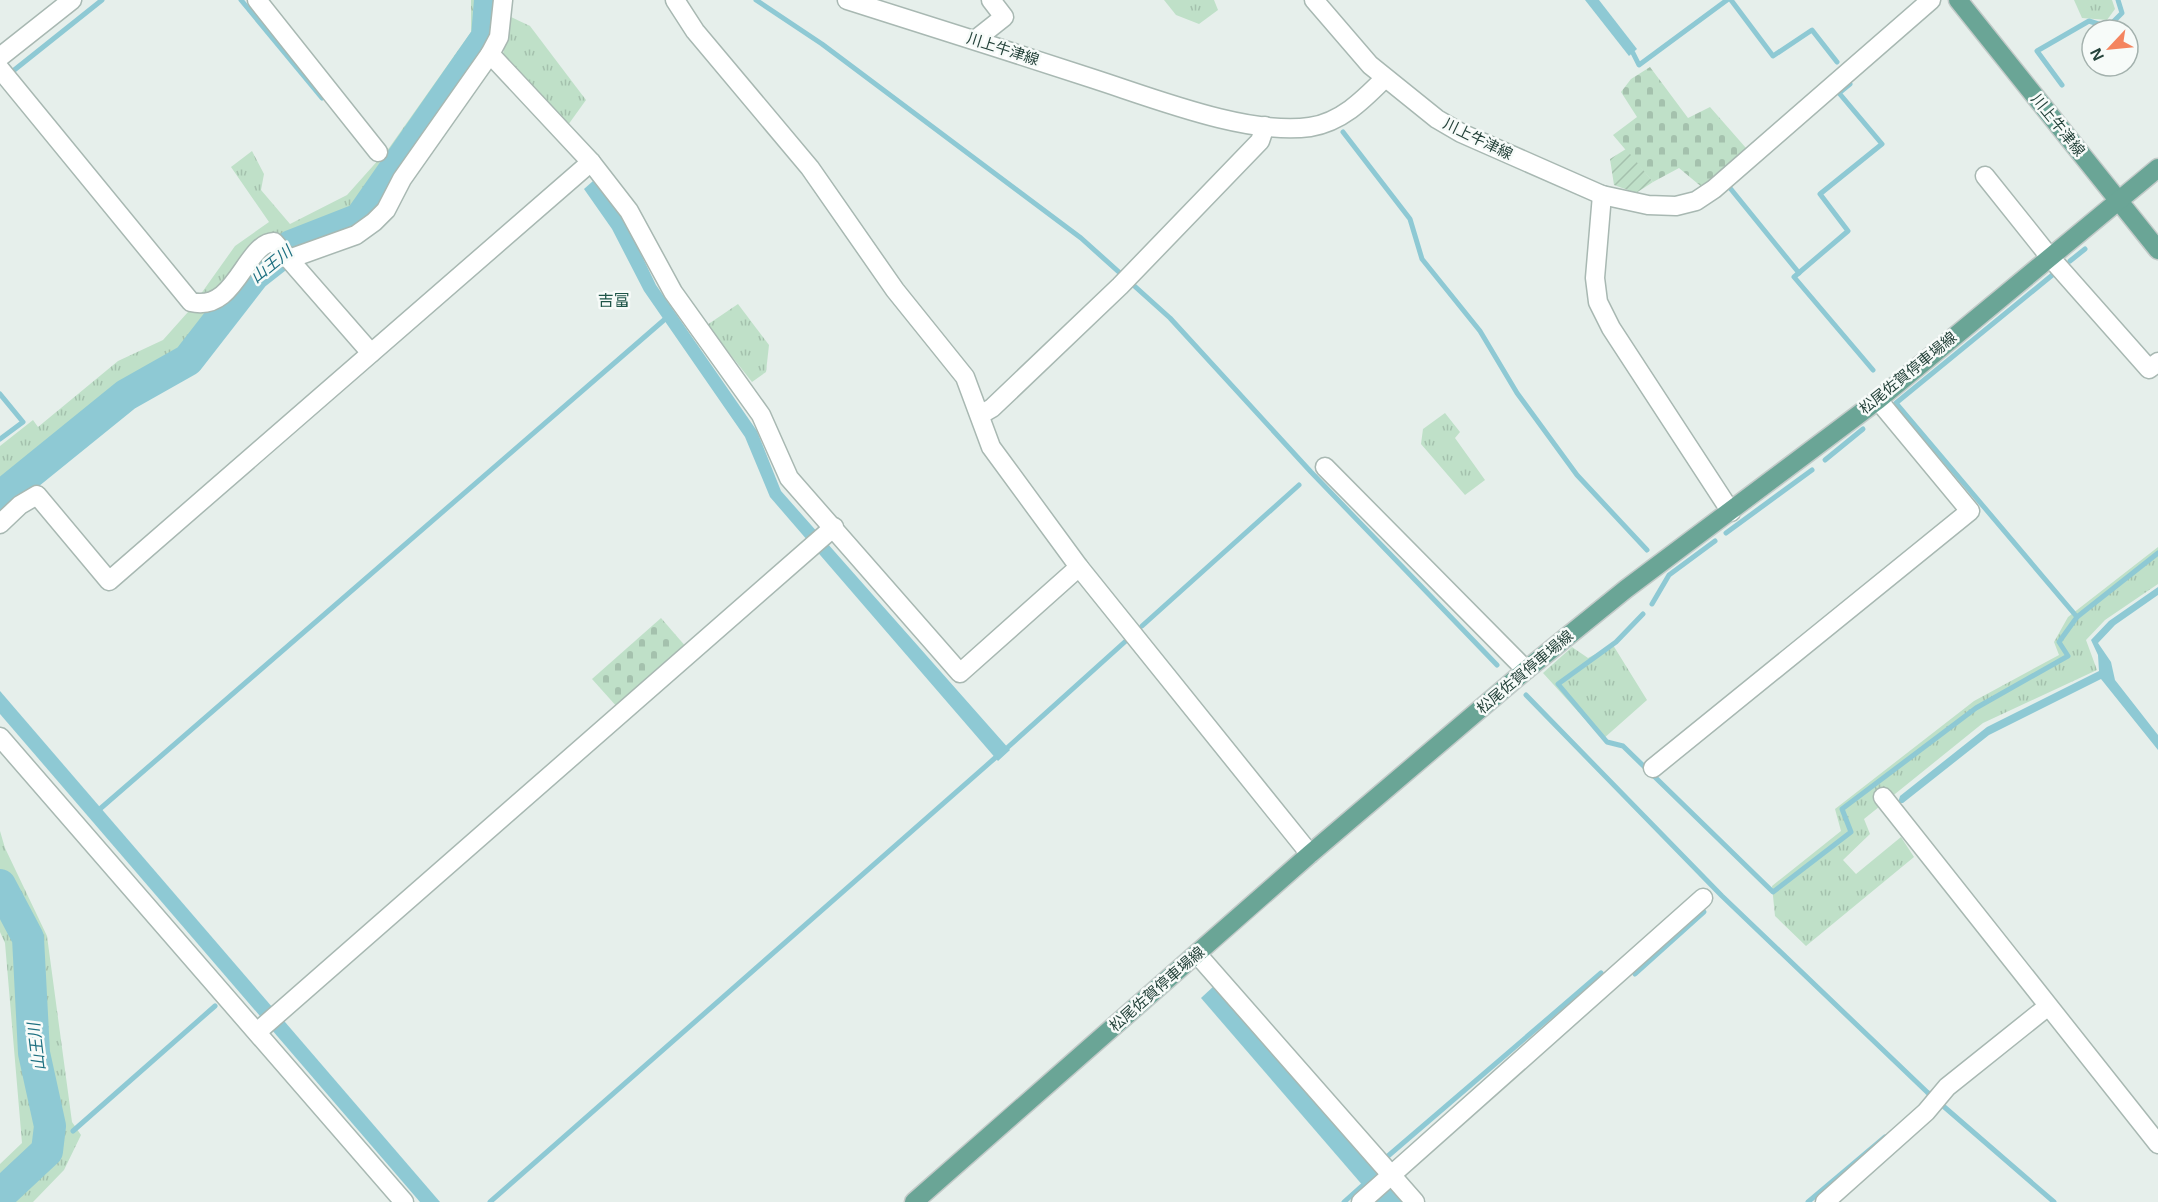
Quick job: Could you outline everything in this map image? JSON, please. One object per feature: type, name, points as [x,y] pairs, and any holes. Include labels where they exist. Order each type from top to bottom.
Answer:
[{"type":"main road","name":"川上牛津線","points":[[1958,0],[2158,250]]},
{"type":"main road","name":"松尾佐賀停車場線","points":[[914,1202],[1310,854],[1526,670],[1626,589],[1878,400],[2117,199],[2158,168]]},
{"type":"street","points":[[0,57],[72,0]]},
{"type":"street","points":[[257,0],[378,152]]},
{"type":"street","points":[[289,260],[356,235],[386,210],[402,178],[490,54],[499,37],[503,0]]},
{"type":"street","points":[[675,0],[695,31],[810,168],[895,290],[965,376],[991,447],[1079,567],[1310,854]]},
{"type":"street","name":"川上牛津線","points":[[847,0],[1234,121],[1265,126],[1311,127],[1337,119],[1385,78],[1437,119],[1461,133],[1602,195],[1648,205],[1676,206],[1696,201],[1714,189],[1931,0]]},
{"type":"street","points":[[975,40],[1004,17],[991,0]]},
{"type":"street","points":[[1314,0],[1370,65],[1385,78]]},
{"type":"street","points":[[490,54],[591,162],[629,211],[673,292],[761,415],[789,478],[830,530],[960,673],[1079,567]]},
{"type":"street","points":[[0,69],[191,302],[201,305],[222,297],[263,246],[274,242],[371,353]]},
{"type":"street","points":[[980,415],[992,408],[1120,286],[1260,141],[1265,126]]},
{"type":"street","points":[[0,524],[20,505],[37,495],[109,580],[591,162]]},
{"type":"street","points":[[1985,176],[2049,256],[2149,369],[2158,362]]},
{"type":"street","points":[[1602,195],[1595,278],[1598,303],[1611,328],[1731,512]]},
{"type":"street","points":[[1653,768],[1970,511],[1878,400]]},
{"type":"street","points":[[1325,467],[1526,670]]},
{"type":"street","points":[[258,1032],[830,530]]},
{"type":"street","points":[[0,736],[404,1202]]},
{"type":"street","points":[[1883,797],[2047,1007],[2158,1144]]},
{"type":"street","points":[[1363,1200],[1703,898]]},
{"type":"street","points":[[1197,954],[1415,1202]]},
{"type":"street","points":[[1825,1202],[1926,1112],[1947,1087],[2047,1007]]},
{"type":"green space","points":[[471,0],[482,0],[480,35],[358,215],[295,237],[265,253],[181,357],[123,390],[0,486],[0,446],[33,420],[38,427],[118,361],[163,340],[188,312],[235,246],[269,222],[231,167],[252,151],[264,174],[261,190],[290,224],[347,195],[389,148],[471,32]]},
{"type":"green space","points":[[1164,0],[1214,0],[1218,10],[1199,24],[1176,15]]},
{"type":"green space","points":[[2074,0],[2112,0],[2115,9],[2108,18],[2082,18]]},
{"type":"green space","points":[[511,17],[530,26],[586,100],[568,125],[503,54]]},
{"type":"green space","points":[[1650,67],[1688,118],[1710,107],[1746,148],[1703,188],[1679,168],[1653,182],[1613,135],[1637,117],[1621,92],[1631,79]]},
{"type":"green space","points":[[1626,149],[1653,182],[1636,193],[1614,185],[1610,159]]},
{"type":"green space","points":[[738,304],[769,345],[766,372],[752,382],[707,325]]},
{"type":"green space","points":[[1445,413],[1460,432],[1455,438],[1485,480],[1465,495],[1421,444],[1423,429]]},
{"type":"green space","points":[[2158,547],[2158,584],[2105,620],[2086,640],[2097,670],[1983,723],[1864,819],[1870,834],[1843,860],[1856,874],[1901,837],[1914,857],[1806,946],[1775,916],[1772,886],[1841,831],[1835,809],[1974,701],[2059,655],[2054,642],[2068,617]]},
{"type":"green space","points":[[661,618],[687,648],[618,708],[592,679]]},
{"type":"green space","points":[[1613,645],[1647,700],[1603,739],[1543,673],[1572,647],[1588,658]]},
{"type":"green space","points":[[0,831],[5,848],[47,936],[72,1122],[81,1135],[64,1170],[33,1202],[3,1202],[50,1158],[57,1136],[41,1055],[32,938],[0,871]]},
{"type":"green space","points":[[0,899],[20,936],[27,1052],[41,1129],[36,1152],[0,1185],[0,1164],[22,1143],[5,943],[0,932]]},
{"type":"water","points":[[1585,0],[1599,0],[1637,49],[1629,56]]},
{"type":"water","points":[[593,181],[625,221],[656,285],[757,431],[781,491],[1010,750],[998,761],[770,497],[745,437],[644,291],[612,229],[584,189]]},
{"type":"water","points":[[2158,587],[2158,595],[2115,625],[2098,643],[2111,662],[2115,680],[2158,735],[2158,750],[2101,679],[1989,735],[1903,803],[1898,803],[1900,796],[1987,727],[2099,671],[2098,655],[2091,640],[2109,621]]},
{"type":"water","points":[[0,691],[440,1202],[420,1202],[0,714]]},
{"type":"water","points":[[1215,985],[1403,1202],[1377,1202],[1201,998]]},
{"type":"waterway","points":[[8,75],[102,0]]},
{"type":"waterway","points":[[241,0],[322,98]]},
{"type":"waterway","name":"山王川","points":[[0,497],[126,395],[188,360],[254,275],[291,246],[360,219],[487,37],[490,0]]},
{"type":"waterway","points":[[756,0],[822,44],[1081,238],[1170,318],[1311,472],[1497,665]]},
{"type":"waterway","points":[[1633,53],[1639,65],[1727,0]]},
{"type":"waterway","points":[[1731,0],[1773,56],[1812,30],[1837,62]]},
{"type":"waterway","points":[[2062,85],[2037,51],[2089,21],[2108,27],[2122,13],[2118,0]]},
{"type":"waterway","points":[[1850,84],[1839,93],[1882,144],[1820,194],[1848,231],[1794,277],[1873,370]]},
{"type":"waterway","points":[[1343,132],[1410,219],[1422,259],[1480,331],[1517,393],[1577,475],[1647,550]]},
{"type":"waterway","points":[[1730,188],[1799,273]]},
{"type":"waterway","points":[[2070,261],[2085,249]]},
{"type":"waterway","points":[[1643,614],[1616,642],[1558,684],[1607,742],[1623,746],[1773,892],[1851,832],[1842,809],[1976,708],[2068,656],[2059,642],[2077,617],[1896,403],[2056,272]]},
{"type":"waterway","points":[[101,808],[664,320]]},
{"type":"waterway","points":[[0,394],[23,422],[0,439]]},
{"type":"waterway","points":[[1825,460],[1863,429]]},
{"type":"waterway","points":[[1726,533],[1812,470]]},
{"type":"waterway","points":[[1142,626],[1299,485]]},
{"type":"waterway","points":[[1652,604],[1669,575],[1715,541]]},
{"type":"waterway","points":[[2077,617],[2158,553]]},
{"type":"waterway","points":[[1007,748],[1128,639]]},
{"type":"waterway","points":[[1526,695],[1722,896],[1927,1092],[2054,1202]]},
{"type":"waterway","points":[[490,1202],[995,758]]},
{"type":"waterway","name":"山王川","points":[[0,885],[28,938],[34,1053],[50,1126],[47,1151],[0,1195]]},
{"type":"waterway","points":[[1635,974],[1704,912]]},
{"type":"waterway","points":[[1388,1156],[1601,973]]},
{"type":"waterway","points":[[73,1131],[215,1006]]},
{"type":"waterway","points":[[1808,1202],[1885,1137]]},
{"type":"waterway","points":[[1344,1202],[1363,1185]]},
{"type":"district","name":"吉富","points":[[614,300]]}]
